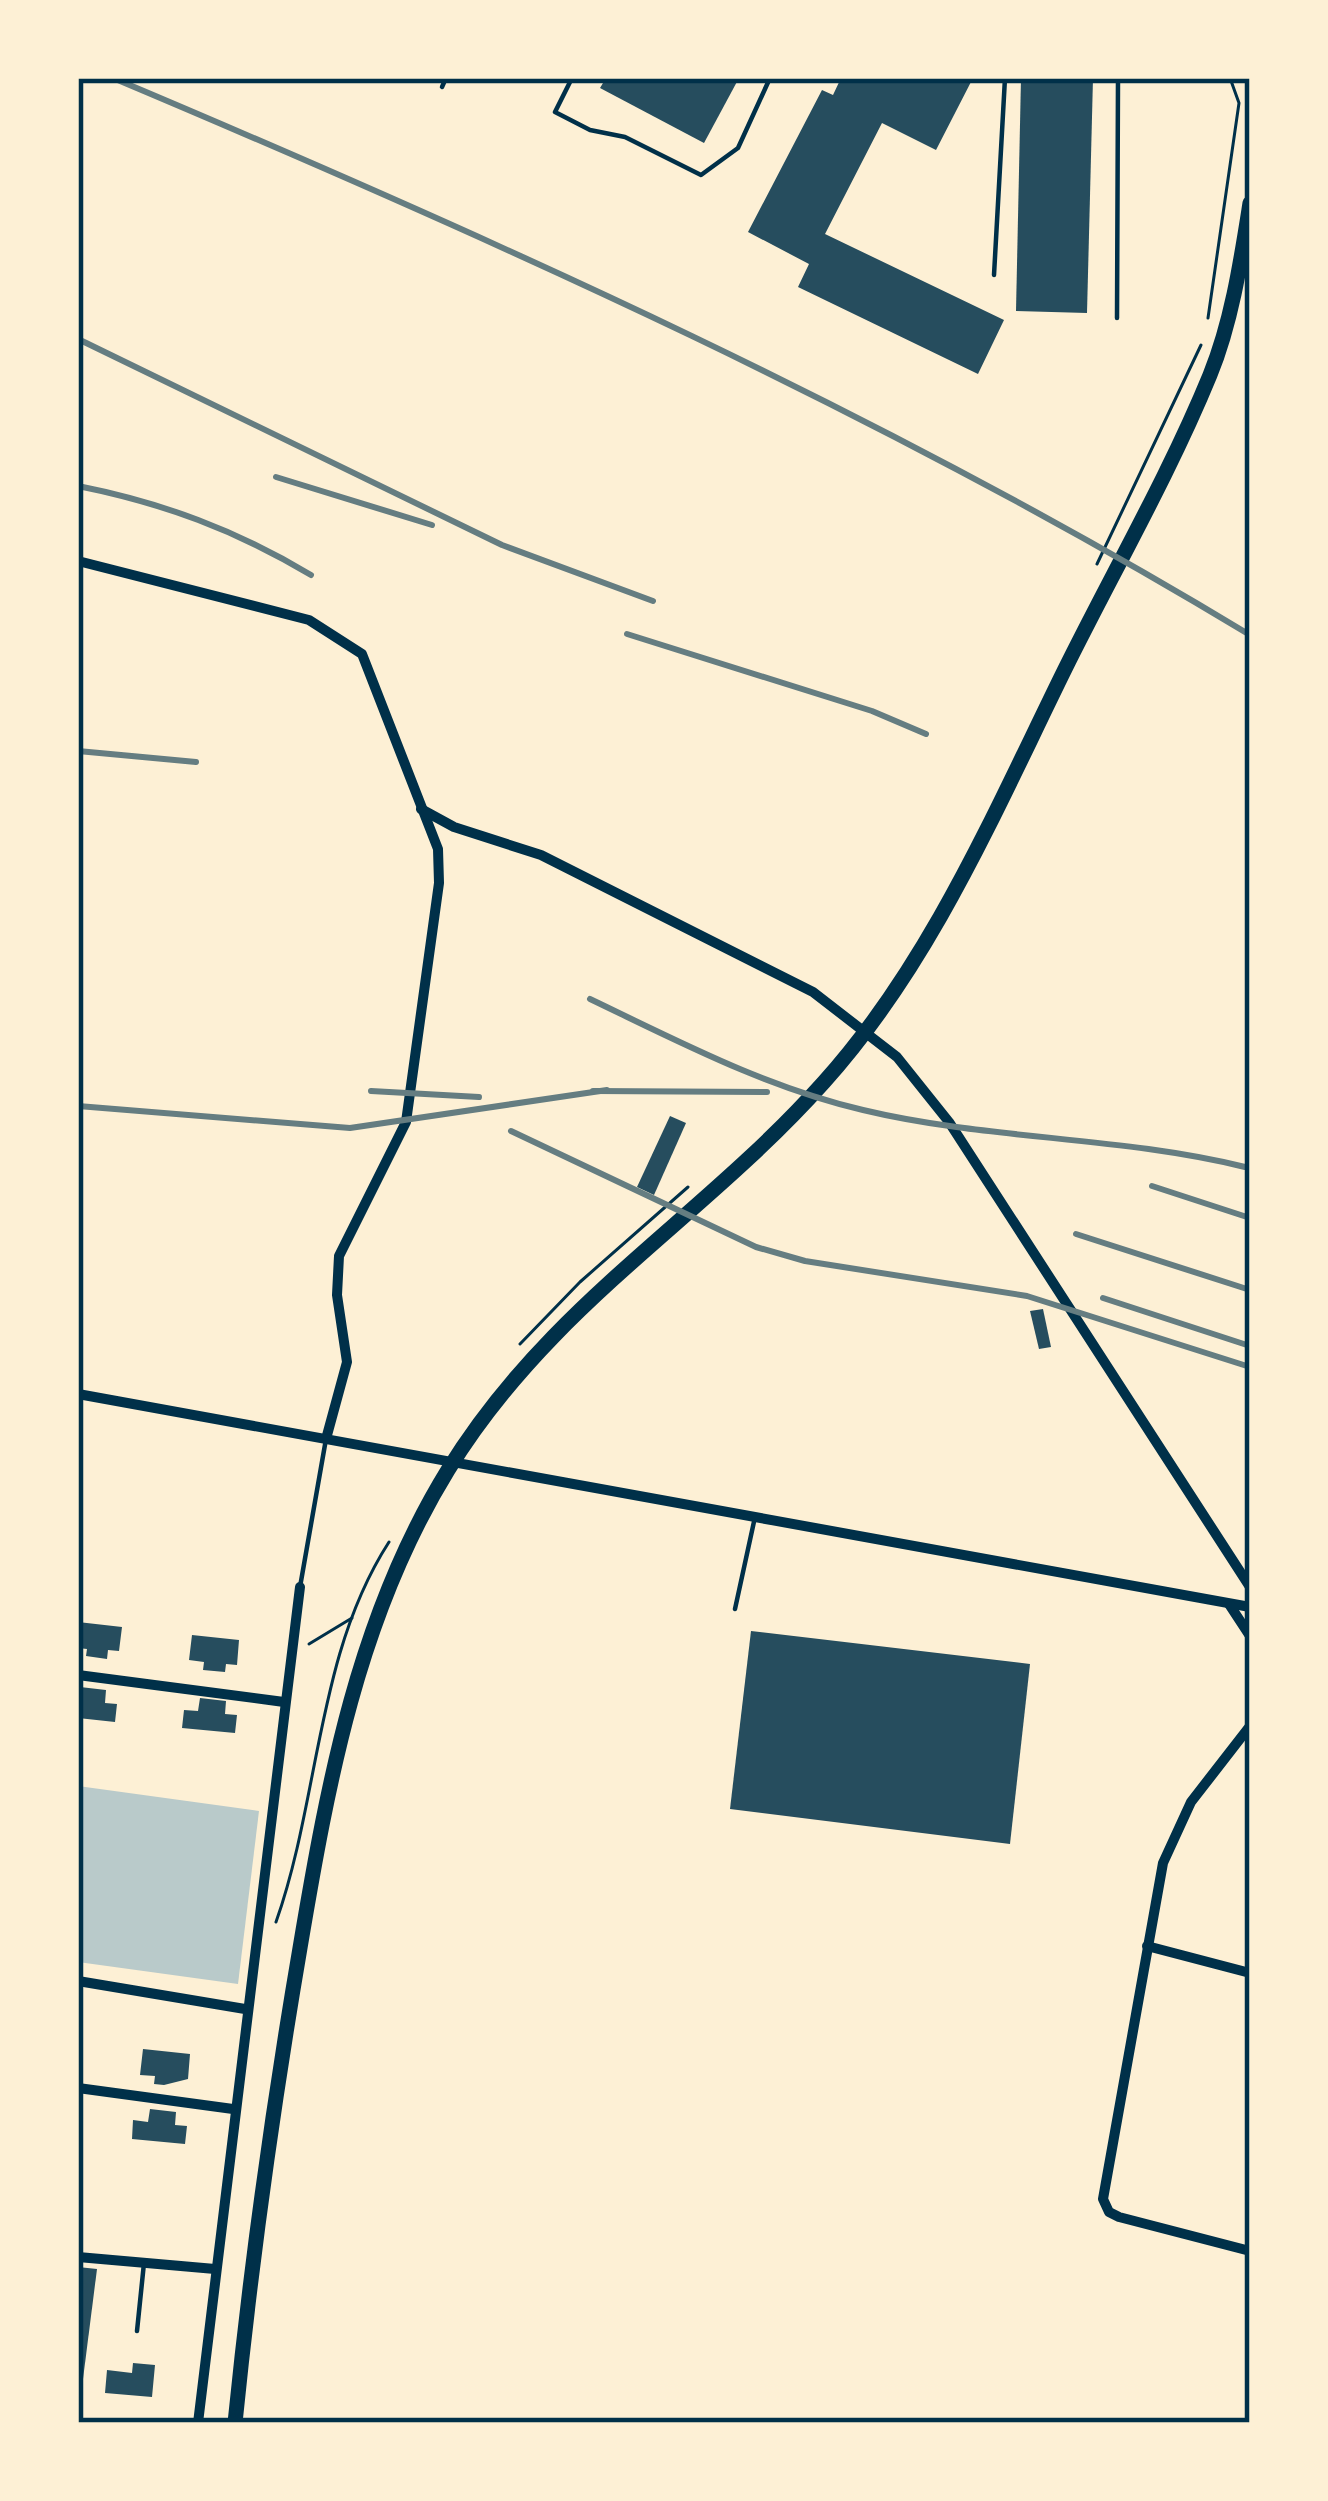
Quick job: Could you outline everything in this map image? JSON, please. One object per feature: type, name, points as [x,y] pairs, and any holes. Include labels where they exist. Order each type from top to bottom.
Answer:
[{"type":"main road","points":[[235,2423],[270,2131],[329,1781],[380,1608],[412,1538],[446,1472],[546,1339],[820,1088],[881,1012],[921,950],[1005,792],[1160,456],[1211,373],[1239,272],[1250,203]]},
{"type":"street","points":[[78,561],[309,620],[362,654],[440,866],[406,1122],[339,1256],[337,1295],[347,1362],[326,1439]]},
{"type":"street","points":[[421,809],[454,826],[541,855],[813,992],[897,1057],[949,1122],[1250,1587]]},
{"type":"street","points":[[78,1394],[1250,1606]]},
{"type":"street","points":[[198,2423],[300,1587]]},
{"type":"street","points":[[1229,1604],[1250,1636]]},
{"type":"street","points":[[78,1675],[284,1702]]},
{"type":"street","points":[[1250,1726],[1215,1765],[1175,1833],[1154,1894],[1103,2199],[1109,2212],[1118,2217],[1250,2251]]},
{"type":"street","points":[[1147,1946],[1250,1973]]},
{"type":"street","points":[[78,1982],[245,2009]]},
{"type":"street","points":[[78,2088],[233,2109]]},
{"type":"street","points":[[78,2257],[215,2269]]},
{"type":"lane","points":[[442,87],[446,78]]},
{"type":"lane","points":[[572,78],[555,112],[590,130],[625,137],[701,175],[738,148],[770,78]]},
{"type":"lane","points":[[994,275],[1005,78]]},
{"type":"lane","points":[[1117,318],[1118,78]]},
{"type":"lane","points":[[300,1587],[326,1439]]},
{"type":"lane","points":[[735,1609],[755,1517]]},
{"type":"lane","points":[[137,2331],[144,2263]]},
{"type":"path","points":[[1091,576],[1160,456],[1204,338],[1215,293],[1240,103],[1230,78]]},
{"type":"path","points":[[517,1348],[580,1282],[701,1175]]},
{"type":"path","points":[[307,1645],[354,1617]]},
{"type":"shaded area","points":[[78,1786],[259,1811],[238,1984],[78,1962]]},
{"type":"building","points":[[606,78],[739,78],[704,143],[600,88]]},
{"type":"building","points":[[841,78],[973,78],[936,150],[882,123],[825,234],[1004,320],[978,374],[798,287],[809,264],[748,232],[822,90],[833,95]]},
{"type":"building","points":[[1021,78],[1093,78],[1087,313],[1016,311]]},
{"type":"building","points":[[670,1116],[686,1123],[654,1195],[637,1187]]},
{"type":"building","points":[[1043,1309],[1051,1347],[1039,1349],[1030,1311]]},
{"type":"building","points":[[78,1622],[122,1627],[119,1651],[108,1650],[107,1659],[86,1656],[87,1649],[78,1648]]},
{"type":"building","points":[[751,1631],[1030,1664],[1010,1844],[730,1809]]},
{"type":"building","points":[[192,1635],[239,1640],[237,1665],[226,1664],[225,1672],[203,1670],[204,1662],[189,1660]]},
{"type":"building","points":[[80,1687],[106,1690],[105,1703],[117,1704],[115,1722],[78,1718]]},
{"type":"building","points":[[200,1698],[226,1701],[225,1714],[237,1715],[235,1733],[182,1728],[184,1710],[198,1711]]},
{"type":"building","points":[[143,2049],[190,2054],[188,2079],[164,2085],[154,2084],[155,2076],[140,2075]]},
{"type":"building","points":[[150,2109],[176,2112],[175,2125],[187,2126],[185,2144],[132,2139],[133,2120],[148,2122]]},
{"type":"building","points":[[78,2267],[97,2269],[83,2379],[78,2379]]},
{"type":"building","points":[[133,2363],[155,2365],[152,2397],[105,2393],[107,2370],[132,2373]]},
{"type":"railway","points":[[113,78],[404,203],[692,336],[974,479],[1250,635]]},
{"type":"railway","points":[[78,339],[502,545],[653,601]]},
{"type":"railway","points":[[276,477],[432,525]]},
{"type":"railway","points":[[78,486],[198,520],[311,575]]},
{"type":"railway","points":[[627,634],[872,711],[926,734]]},
{"type":"railway","points":[[78,751],[196,762]]},
{"type":"railway","points":[[590,999],[757,1076],[863,1110],[958,1127],[1150,1149],[1245,1167]]},
{"type":"railway","points":[[78,1106],[350,1128],[607,1090]]},
{"type":"railway","points":[[371,1091],[479,1097]]},
{"type":"railway","points":[[593,1091],[767,1092]]},
{"type":"railway","points":[[511,1131],[756,1247],[805,1261],[1027,1296],[1250,1367]]},
{"type":"railway","points":[[1152,1186],[1250,1218]]},
{"type":"railway","points":[[1076,1234],[1250,1290]]},
{"type":"railway","points":[[1103,1298],[1250,1346]]}]
